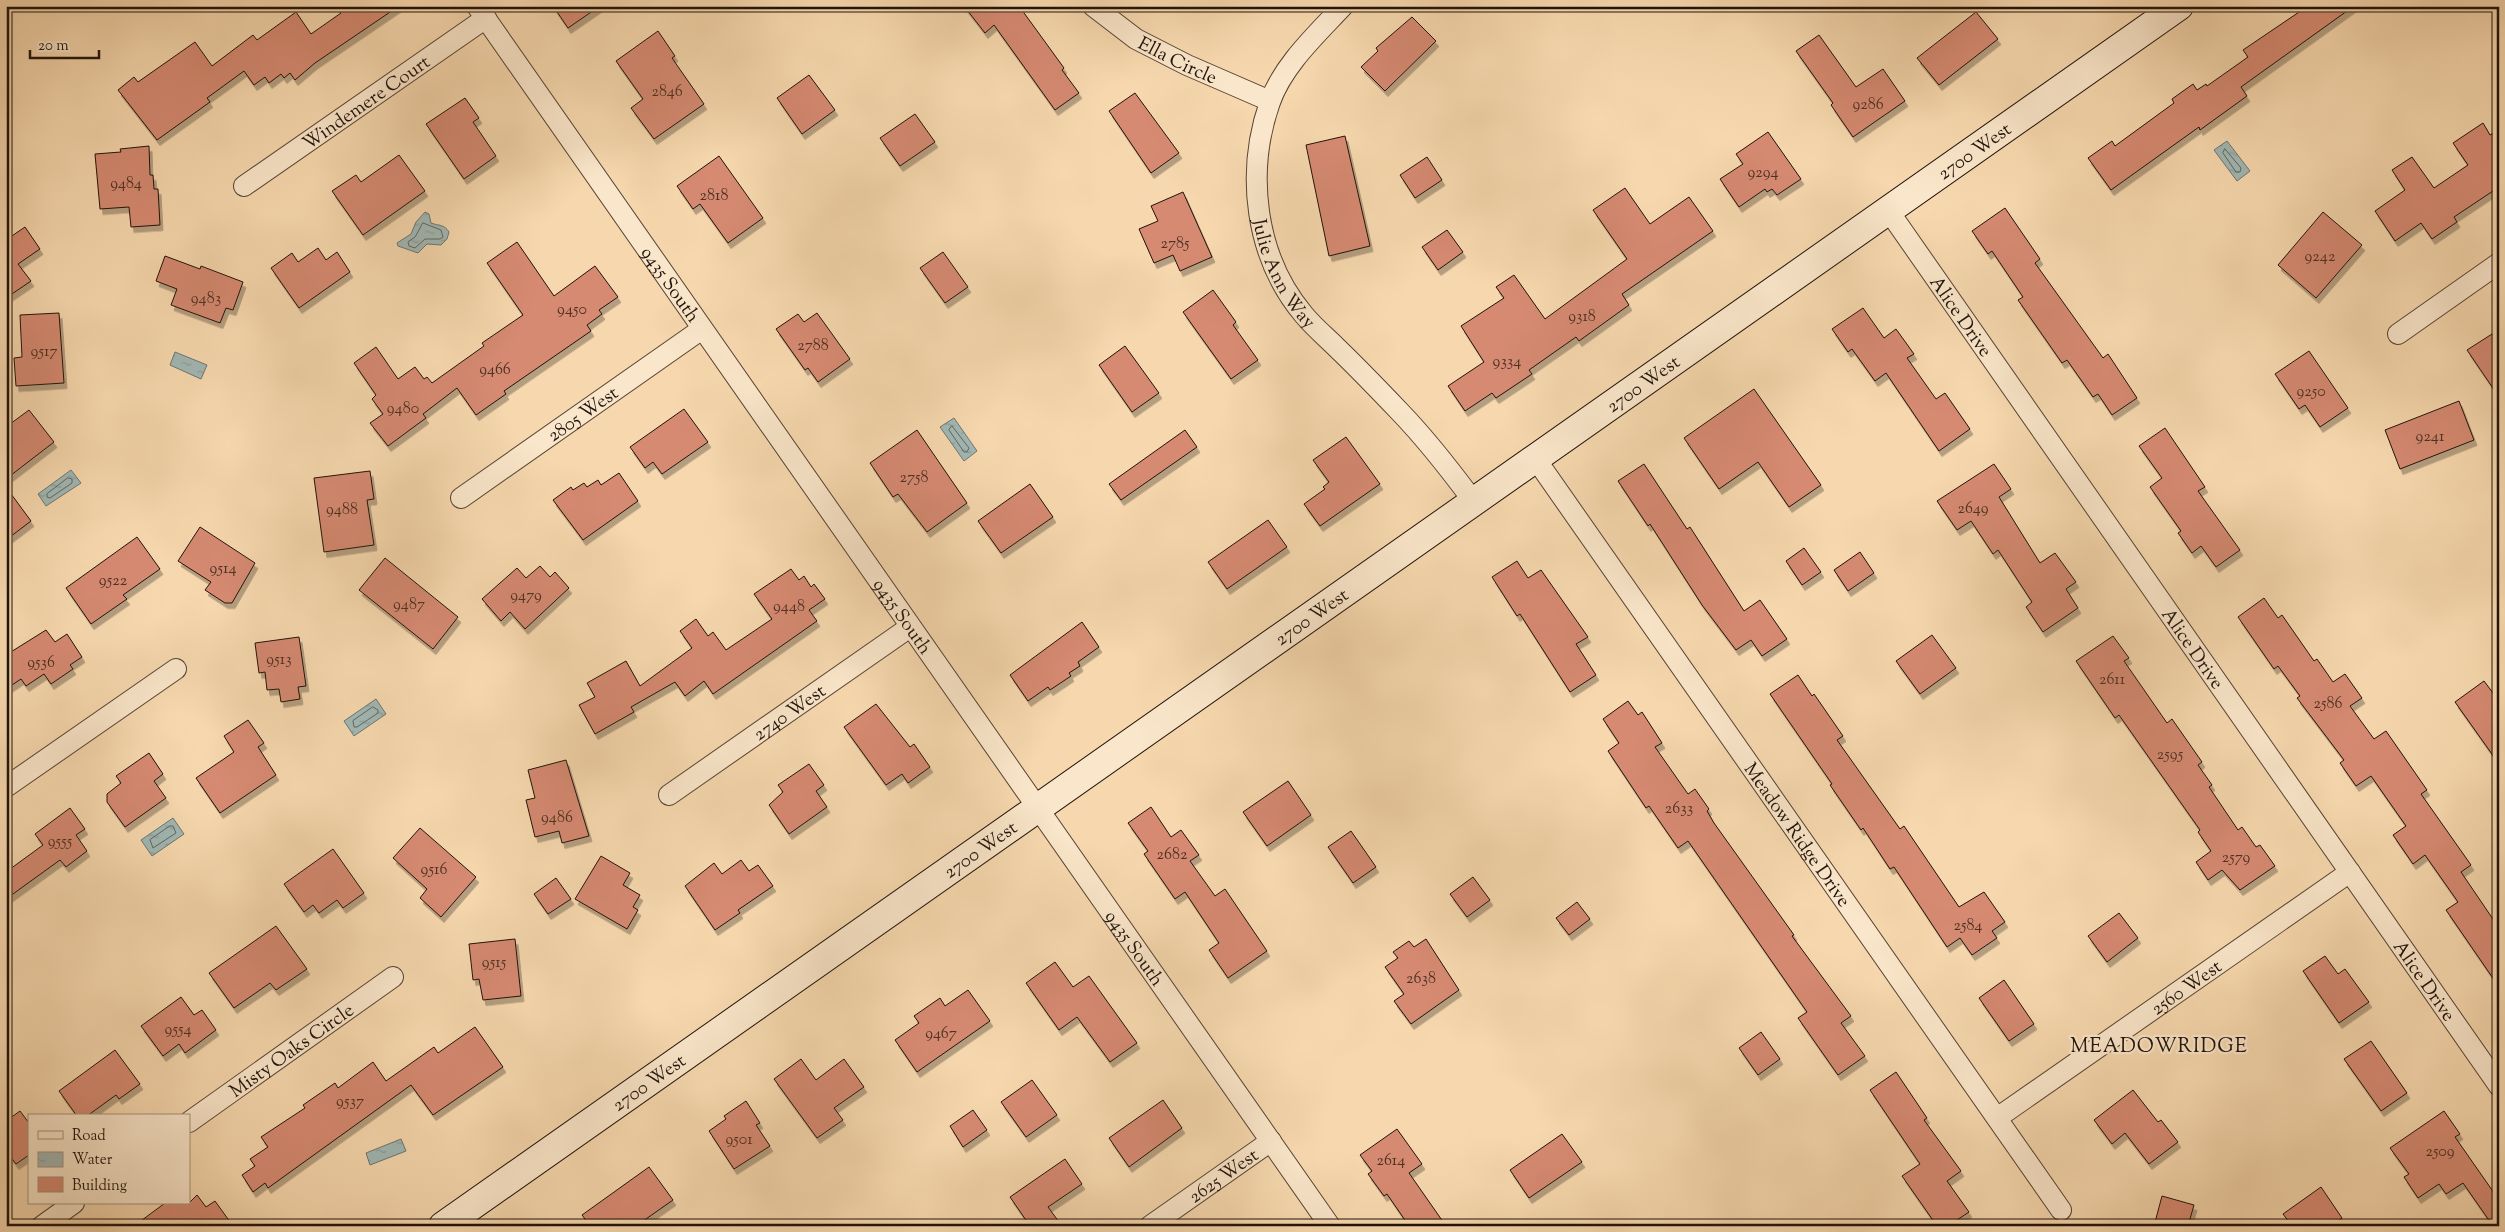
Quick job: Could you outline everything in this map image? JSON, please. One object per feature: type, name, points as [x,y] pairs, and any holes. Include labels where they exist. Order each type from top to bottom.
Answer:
[{"type":"main road","name":"2700 West","points":[[443,1226],[2179,6]]},
{"type":"street","name":"Ella Circle","points":[[1093,6],[1136,38],[1187,64],[1270,101]]},
{"type":"street","name":"Julie Ann Way","points":[[1343,6],[1303,48],[1285,73],[1270,101],[1256,162],[1258,216],[1273,267],[1304,315],[1402,414],[1442,460],[1474,502]]},
{"type":"street","name":"Windemere Court","points":[[244,186],[481,12]]},
{"type":"street","name":"9435 South","points":[[481,12],[1037,810],[1330,1226]]},
{"type":"street","name":"Alice Drive","points":[[1888,210],[2499,1086]]},
{"type":"street","points":[[2398,334],[2499,263]]},
{"type":"street","name":"2805 West","points":[[461,498],[702,330]]},
{"type":"street","name":"Meadow Ridge Drive","points":[[1535,458],[2061,1210]]},
{"type":"street","name":"2740 West","points":[[669,795],[910,627]]},
{"type":"street","points":[[6,788],[176,668]]},
{"type":"street","name":"2560 West","points":[[1997,1118],[2350,872]]},
{"type":"street","name":"Misty Oaks Circle","points":[[190,1121],[394,977]]},
{"type":"street","name":"2625 West","points":[[1150,1226],[1270,1141]]},
{"type":"street","points":[[42,1226],[73,1204]]},
{"type":"water","points":[[2227,141],[2250,171],[2237,181],[2214,150]]},
{"type":"water","points":[[425,212],[429,214],[431,223],[447,229],[449,232],[447,239],[441,245],[427,244],[418,253],[398,246],[397,243],[411,234],[416,222]]},
{"type":"water","points":[[175,352],[207,365],[201,379],[170,365]]},
{"type":"water","points":[[954,418],[977,451],[964,461],[940,427]]},
{"type":"water","points":[[71,470],[81,483],[46,506],[38,494]]},
{"type":"water","points":[[376,699],[386,714],[354,736],[344,721]]},
{"type":"water","points":[[173,818],[184,834],[152,856],[141,840]]},
{"type":"water","points":[[401,1139],[406,1151],[370,1165],[366,1153]]},
{"type":"building","points":[[336,6],[399,6],[315,63],[295,80],[290,73],[284,78],[281,74],[269,83],[265,77],[254,85],[244,71],[207,98],[210,102],[157,140],[118,90],[134,77],[138,82],[195,42],[212,66],[253,35],[257,40],[296,12],[311,34],[341,13]]},
{"type":"building","points":[[553,6],[600,6],[568,28]]},
{"type":"building","points":[[964,6],[1019,6],[1064,68],[1062,70],[1079,93],[1055,110],[994,25],[985,33]]},
{"type":"building","points":[[2308,6],[2354,6],[2241,87],[2247,96],[2200,130],[2199,127],[2111,190],[2088,158],[2112,141],[2115,146],[2174,103],[2172,99],[2193,84],[2197,90],[2206,84],[2207,86],[2248,57],[2243,50]]},
{"type":"building","points":[[1976,12],[1998,39],[1939,85],[1917,58]]},
{"type":"building","points":[[1412,17],[1436,41],[1385,91],[1361,67],[1378,51],[1376,48]]},
{"type":"building","points":[[658,31],[675,56],[672,58],[704,104],[654,139],[631,108],[643,99],[616,61]]},
{"type":"building","points":[[1819,35],[1856,87],[1883,69],[1905,101],[1853,137],[1831,105],[1833,103],[1796,51]]},
{"type":"building","points":[[809,75],[835,110],[802,134],[777,98]]},
{"type":"building","points":[[1135,93],[1179,153],[1151,173],[1109,111]]},
{"type":"building","points":[[465,98],[479,118],[473,122],[496,156],[464,179],[426,124]]},
{"type":"building","points":[[915,114],[935,142],[900,166],[880,138]]},
{"type":"building","points":[[2483,123],[2490,135],[2499,130],[2499,187],[2454,217],[2457,222],[2432,239],[2421,223],[2395,241],[2375,211],[2405,190],[2392,170],[2412,157],[2434,188],[2468,165],[2453,143]]},
{"type":"building","points":[[1768,132],[1801,179],[1777,195],[1772,189],[1767,192],[1765,189],[1739,207],[1720,179],[1743,164],[1736,154]]},
{"type":"building","points":[[1345,136],[1370,246],[1329,256],[1306,145]]},
{"type":"building","points":[[149,146],[150,175],[153,175],[154,189],[158,189],[160,225],[131,227],[129,207],[100,209],[95,154],[121,152],[120,149]]},
{"type":"building","points":[[399,155],[425,191],[363,235],[332,191],[356,175],[361,182]]},
{"type":"building","points":[[719,156],[763,218],[728,243],[700,204],[693,209],[677,186]]},
{"type":"building","points":[[1427,157],[1442,180],[1415,198],[1400,175]]},
{"type":"building","points":[[1625,188],[1650,224],[1689,197],[1713,231],[1622,294],[1629,305],[1579,341],[1576,337],[1529,370],[1532,374],[1496,398],[1492,393],[1465,411],[1448,386],[1484,362],[1461,326],[1504,298],[1496,287],[1514,275],[1545,319],[1627,259],[1593,210]]},
{"type":"building","points":[[1183,192],[1212,257],[1180,271],[1173,255],[1154,263],[1139,229],[1158,221],[1151,206]]},
{"type":"building","points":[[2005,208],[2040,259],[2035,263],[2103,358],[2108,354],[2137,398],[2112,415],[2098,394],[2093,397],[2067,360],[2062,363],[2018,300],[2023,297],[1992,251],[1988,254],[1972,231]]},
{"type":"building","points":[[2323,212],[2362,245],[2316,298],[2278,265]]},
{"type":"building","points":[[25,227],[40,249],[18,264],[31,281],[6,298],[6,240]]},
{"type":"building","points":[[1447,230],[1463,252],[1438,270],[1422,247]]},
{"type":"building","points":[[517,242],[554,296],[595,266],[618,297],[599,310],[602,314],[587,325],[591,331],[504,391],[506,394],[476,415],[457,388],[423,414],[426,418],[388,446],[370,423],[383,414],[372,399],[376,395],[354,363],[376,347],[398,379],[415,367],[424,379],[427,377],[432,383],[484,346],[482,343],[523,315],[487,263]]},
{"type":"building","points":[[318,248],[326,260],[337,252],[350,272],[299,308],[271,268],[292,253],[298,262]]},
{"type":"building","points":[[943,252],[968,287],[945,303],[920,268]]},
{"type":"building","points":[[165,256],[200,269],[201,266],[243,282],[233,310],[226,308],[220,323],[171,305],[177,289],[156,281]]},
{"type":"building","points":[[1213,290],[1236,322],[1233,325],[1258,360],[1231,379],[1183,312]]},
{"type":"building","points":[[1863,308],[1884,338],[1896,329],[1914,354],[1907,358],[1936,399],[1945,393],[1970,429],[1939,451],[1886,373],[1875,381],[1852,349],[1848,352],[1832,329]]},
{"type":"building","points":[[59,313],[64,383],[16,386],[14,358],[22,357],[20,315]]},
{"type":"building","points":[[817,313],[850,359],[818,382],[808,368],[805,370],[776,329],[798,314],[804,322]]},
{"type":"building","points":[[2492,334],[2499,345],[2499,397],[2467,350]]},
{"type":"building","points":[[1125,346],[1159,393],[1132,412],[1099,365]]},
{"type":"building","points":[[2309,351],[2348,408],[2320,427],[2305,405],[2299,409],[2275,374]]},
{"type":"building","points":[[1754,389],[1821,485],[1789,507],[1758,462],[1719,489],[1684,438]]},
{"type":"building","points":[[2459,401],[2474,440],[2400,469],[2385,430]]},
{"type":"building","points":[[684,409],[708,442],[662,474],[653,462],[645,468],[630,447]]},
{"type":"building","points":[[29,410],[54,442],[6,479],[6,427]]},
{"type":"building","points":[[2165,428],[2205,487],[2198,491],[2240,550],[2216,567],[2201,546],[2192,553],[2178,533],[2181,531],[2150,487],[2162,478],[2139,446]]},
{"type":"building","points":[[917,430],[967,503],[927,532],[898,494],[893,497],[870,463]]},
{"type":"building","points":[[1185,430],[1197,447],[1121,500],[1109,484]]},
{"type":"building","points":[[1346,437],[1380,484],[1320,526],[1304,504],[1325,489],[1323,487],[1329,482],[1313,460]]},
{"type":"building","points":[[1644,464],[1687,529],[1690,527],[1744,611],[1760,600],[1787,639],[1762,656],[1751,640],[1736,650],[1702,605],[1650,524],[1648,526],[1618,481]]},
{"type":"building","points":[[1994,464],[2011,489],[1999,497],[2040,563],[2055,553],[2076,582],[2066,589],[2078,608],[2043,632],[2026,607],[2032,602],[1998,550],[1993,554],[1971,521],[1957,530],[1937,501]]},
{"type":"building","points":[[370,471],[374,499],[367,500],[374,545],[324,552],[314,478]]},
{"type":"building","points":[[619,473],[638,501],[583,540],[553,500],[571,487],[573,490],[584,483],[587,487],[598,480],[601,485]]},
{"type":"building","points":[[1030,484],[1053,517],[1001,553],[978,521]]},
{"type":"building","points":[[6,487],[31,521],[6,540]]},
{"type":"building","points":[[1268,520],[1287,547],[1227,589],[1208,562]]},
{"type":"building","points":[[200,527],[255,563],[232,603],[225,603],[205,590],[211,582],[178,561]]},
{"type":"building","points":[[137,537],[160,569],[123,595],[127,599],[91,624],[66,588]]},
{"type":"building","points":[[1804,548],[1821,572],[1802,585],[1786,561]]},
{"type":"building","points":[[1860,552],[1874,573],[1848,591],[1834,570]]},
{"type":"building","points":[[385,558],[458,617],[433,649],[359,590]]},
{"type":"building","points":[[1517,561],[1528,578],[1541,570],[1588,637],[1576,644],[1596,675],[1570,692],[1520,614],[1517,616],[1492,577]]},
{"type":"building","points":[[540,566],[550,577],[555,572],[569,588],[525,629],[510,612],[501,621],[482,599],[517,568],[526,578]]},
{"type":"building","points":[[791,569],[799,580],[804,576],[811,587],[814,584],[825,599],[809,610],[817,621],[713,694],[704,681],[685,696],[675,682],[631,707],[634,712],[595,734],[579,705],[595,697],[587,683],[626,661],[640,686],[692,648],[680,631],[696,619],[708,636],[713,632],[726,650],[772,619],[754,594]]},
{"type":"building","points":[[2264,598],[2278,618],[2282,615],[2314,661],[2317,659],[2333,682],[2345,674],[2362,698],[2350,706],[2374,739],[2386,731],[2427,790],[2421,794],[2471,865],[2461,872],[2499,928],[2499,987],[2446,910],[2458,902],[2425,855],[2413,864],[2393,835],[2406,826],[2371,776],[2356,786],[2340,763],[2344,760],[2297,698],[2300,696],[2278,666],[2274,669],[2238,617]]},
{"type":"building","points":[[1082,622],[1099,647],[1078,662],[1080,666],[1069,673],[1071,676],[1050,690],[1048,687],[1028,701],[1010,675]]},
{"type":"building","points":[[46,630],[55,642],[67,634],[82,657],[70,665],[73,669],[51,684],[44,674],[26,686],[21,679],[6,689],[6,655]]},
{"type":"building","points":[[1932,635],[1956,668],[1920,694],[1896,661]]},
{"type":"building","points":[[2113,636],[2129,658],[2124,661],[2167,723],[2172,719],[2202,762],[2198,765],[2212,785],[2209,787],[2238,830],[2242,827],[2256,847],[2260,845],[2275,866],[2240,890],[2222,870],[2208,880],[2196,862],[2211,851],[2198,832],[2200,830],[2119,715],[2115,718],[2076,661]]},
{"type":"building","points":[[299,637],[306,686],[298,687],[300,699],[281,702],[279,689],[267,690],[265,672],[259,673],[255,643]]},
{"type":"building","points":[[1798,675],[1812,696],[1814,694],[1843,736],[1837,740],[1900,829],[1904,826],[1959,907],[1984,892],[2005,922],[1992,931],[1997,938],[1972,955],[1960,938],[1947,947],[1894,867],[1890,869],[1863,828],[1861,830],[1770,694]]},
{"type":"building","points":[[2484,681],[2499,701],[2499,764],[2455,702]]},
{"type":"building","points":[[1628,701],[1638,715],[1642,712],[1662,743],[1655,747],[1688,794],[1695,789],[1709,809],[1707,811],[1714,823],[1794,935],[1792,936],[1851,1016],[1841,1023],[1865,1056],[1838,1075],[1798,1018],[1807,1012],[1688,841],[1678,848],[1649,806],[1646,808],[1608,751],[1619,743],[1603,719]]},
{"type":"building","points":[[876,704],[910,747],[914,744],[930,767],[908,783],[902,774],[886,785],[844,727]]},
{"type":"building","points":[[248,720],[264,743],[258,747],[276,775],[220,813],[196,778],[234,752],[224,736]]},
{"type":"building","points":[[149,753],[163,774],[154,781],[166,798],[125,827],[107,802],[107,794],[121,783],[116,776]]},
{"type":"building","points":[[566,760],[589,836],[562,843],[559,831],[535,837],[526,800],[535,798],[528,770]]},
{"type":"building","points":[[809,764],[824,785],[816,791],[827,807],[789,834],[769,805],[783,792],[778,785]]},
{"type":"building","points":[[1288,781],[1311,815],[1267,846],[1243,812]]},
{"type":"building","points":[[1151,807],[1171,837],[1181,830],[1199,855],[1190,861],[1215,896],[1225,889],[1267,951],[1228,978],[1209,950],[1219,943],[1185,892],[1175,899],[1144,854],[1148,851],[1128,823]]},
{"type":"building","points":[[70,808],[85,829],[76,835],[87,851],[66,867],[60,860],[6,899],[6,872],[43,845],[35,834]]},
{"type":"building","points":[[420,828],[476,877],[441,917],[420,898],[427,889],[393,858]]},
{"type":"building","points":[[1351,831],[1376,867],[1353,883],[1328,847]]},
{"type":"building","points":[[333,849],[364,893],[343,908],[337,900],[319,913],[313,905],[304,912],[284,884]]},
{"type":"building","points":[[601,856],[630,873],[623,885],[640,895],[633,907],[638,910],[627,929],[575,899]]},
{"type":"building","points":[[741,860],[749,871],[758,865],[773,886],[738,910],[740,913],[715,930],[685,886],[714,863],[722,874]]},
{"type":"building","points":[[1473,877],[1490,900],[1467,917],[1450,894]]},
{"type":"building","points":[[556,878],[571,899],[548,914],[534,894]]},
{"type":"building","points":[[1577,902],[1590,919],[1569,935],[1556,918]]},
{"type":"building","points":[[2119,913],[2138,938],[2107,962],[2088,936]]},
{"type":"building","points":[[276,926],[307,969],[276,990],[270,983],[234,1008],[209,973]]},
{"type":"building","points":[[515,939],[521,996],[483,1000],[479,979],[473,980],[469,944]]},
{"type":"building","points":[[1426,939],[1459,990],[1411,1024],[1394,1001],[1404,994],[1385,967],[1398,958],[1393,952],[1409,941],[1414,947]]},
{"type":"building","points":[[2325,956],[2338,974],[2345,969],[2369,1002],[2339,1023],[2303,971]]},
{"type":"building","points":[[1055,962],[1073,987],[1089,976],[1137,1043],[1110,1062],[1077,1017],[1059,1030],[1026,983]]},
{"type":"building","points":[[2004,980],[2034,1024],[2009,1041],[1979,998]]},
{"type":"building","points":[[968,990],[990,1021],[917,1072],[895,1040],[919,1023],[914,1016],[940,998],[945,1006]]},
{"type":"building","points":[[181,997],[194,1015],[202,1010],[216,1030],[185,1053],[179,1044],[163,1056],[141,1026]]},
{"type":"building","points":[[475,1027],[503,1067],[433,1115],[411,1085],[268,1188],[265,1183],[253,1192],[242,1175],[255,1166],[250,1159],[268,1147],[261,1137],[305,1108],[303,1105],[335,1083],[338,1088],[373,1062],[386,1081],[434,1047],[438,1053]]},
{"type":"building","points":[[1761,1032],[1780,1059],[1758,1075],[1739,1048]]},
{"type":"building","points":[[2371,1041],[2407,1093],[2381,1111],[2344,1059]]},
{"type":"building","points":[[115,1050],[140,1084],[119,1099],[116,1095],[90,1114],[76,1114],[59,1091]]},
{"type":"building","points":[[801,1059],[816,1080],[844,1059],[864,1087],[834,1108],[843,1120],[817,1138],[774,1079]]},
{"type":"building","points":[[1896,1072],[1927,1118],[1924,1120],[1961,1171],[1947,1181],[1969,1212],[1948,1226],[1937,1226],[1902,1176],[1920,1164],[1870,1090]]},
{"type":"building","points":[[1032,1080],[1057,1115],[1026,1137],[1001,1102]]},
{"type":"building","points":[[2133,1090],[2158,1122],[2161,1120],[2178,1142],[2149,1164],[2125,1133],[2112,1144],[2094,1120]]},
{"type":"building","points":[[1163,1100],[1182,1128],[1129,1167],[1109,1138]]},
{"type":"building","points":[[746,1101],[760,1123],[756,1125],[770,1146],[734,1169],[709,1131],[726,1119],[724,1116]]},
{"type":"building","points":[[973,1110],[987,1130],[963,1147],[950,1126]]},
{"type":"building","points":[[20,1111],[28,1122],[28,1156],[16,1164],[6,1151],[6,1121]]},
{"type":"building","points":[[2444,1111],[2460,1134],[2455,1137],[2499,1200],[2499,1226],[2493,1226],[2463,1183],[2446,1194],[2439,1184],[2418,1198],[2404,1177],[2409,1174],[2390,1148]]},
{"type":"building","points":[[1397,1129],[1422,1164],[1409,1173],[1446,1226],[1409,1226],[1387,1194],[1384,1196],[1368,1174],[1372,1171],[1360,1155]]},
{"type":"building","points":[[1562,1134],[1582,1162],[1529,1198],[1510,1170]]},
{"type":"building","points":[[1065,1159],[1082,1184],[1048,1207],[1062,1226],[1030,1226],[1010,1197]]},
{"type":"building","points":[[649,1167],[673,1200],[636,1226],[590,1226],[582,1215]]},
{"type":"building","points":[[2321,1187],[2342,1218],[2331,1226],[2292,1226],[2283,1214]]},
{"type":"building","points":[[197,1195],[206,1207],[215,1201],[233,1226],[134,1226],[164,1204],[190,1204]]},
{"type":"building","points":[[2162,1196],[2194,1205],[2188,1226],[2154,1226]]},
{"type":"district","name":"MEADOWRIDGE","points":[[2159,1045]]}]
